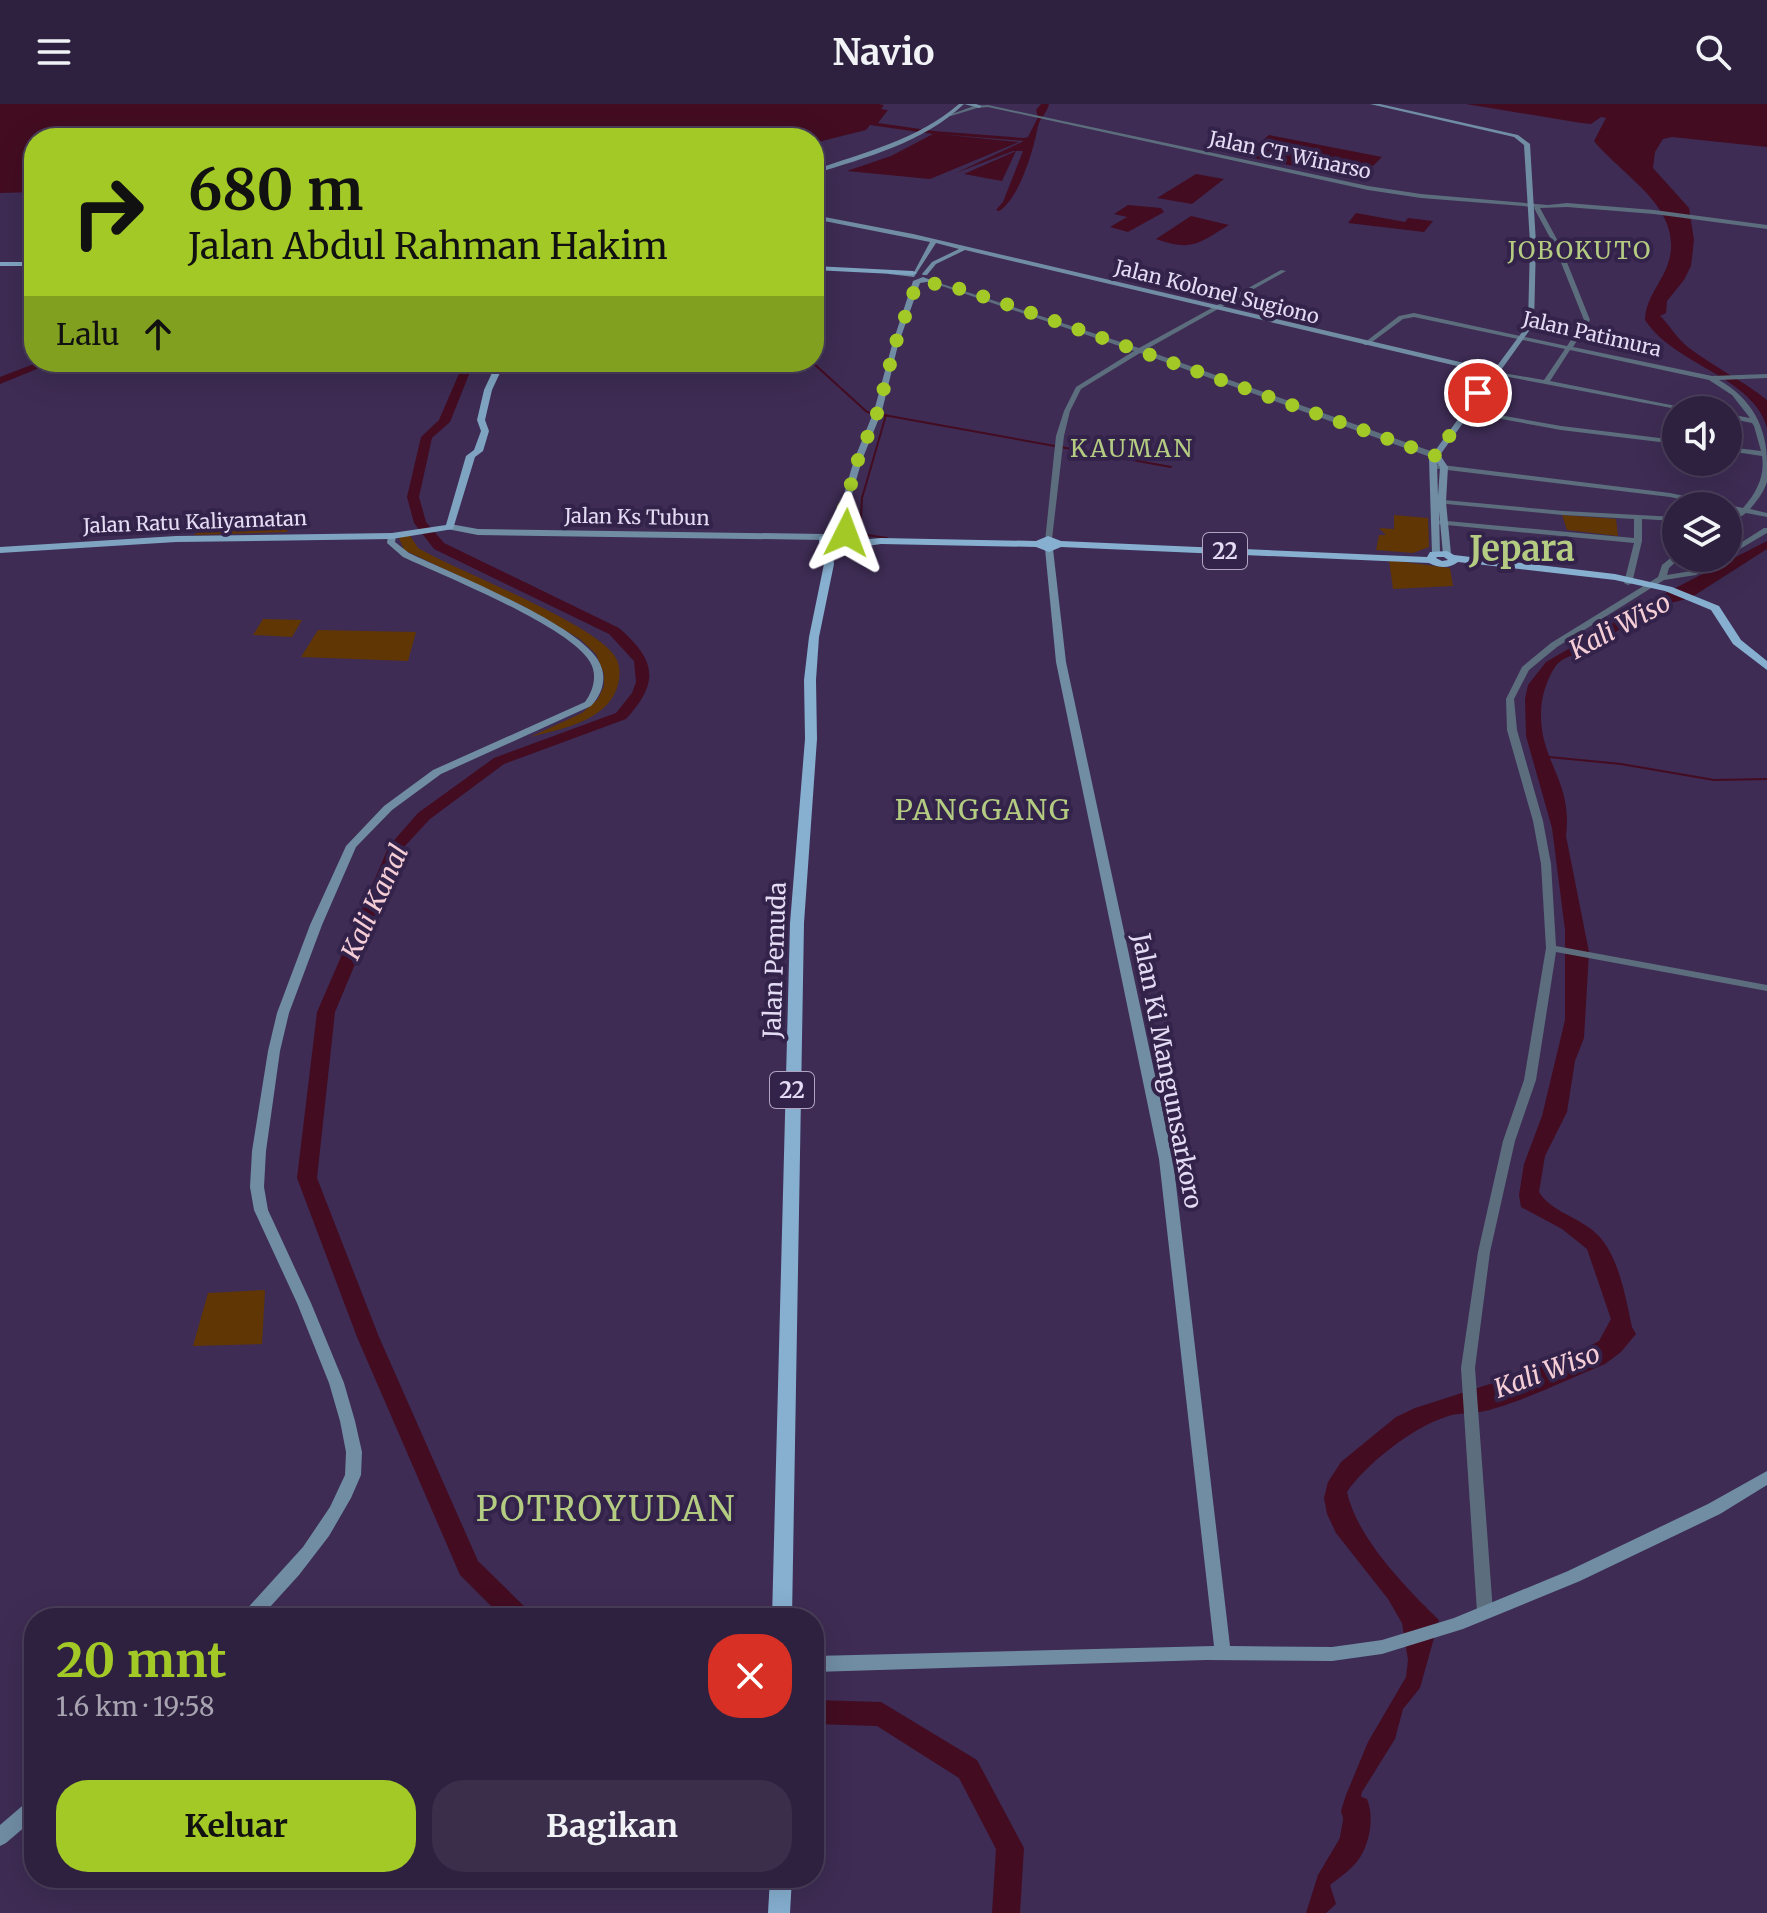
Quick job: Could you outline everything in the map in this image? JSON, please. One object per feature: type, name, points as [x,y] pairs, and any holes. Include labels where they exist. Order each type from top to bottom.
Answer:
[{"type":"highway","name":"22","points":[[829,541],[850,538]]},
{"type":"highway","name":"22","points":[[829,541],[850,538],[1442,557],[1629,581],[1664,586],[1698,602],[1720,619],[1737,642],[1767,667]]},
{"type":"highway","name":"Jalan Pemuda","points":[[782,1608],[797,923],[811,739],[810,680],[816,626],[829,564],[829,541]]},
{"type":"highway","points":[[779,1913],[780,1888]]},
{"type":"main road","points":[[824,169],[890,149],[925,131],[965,104],[979,106]]},
{"type":"main road","points":[[1373,104],[1525,141],[1533,208],[1531,324],[1524,337],[1493,372],[1436,456],[1433,466],[1439,501]]},
{"type":"main road","name":"Jalan Kolonel Sugiono","points":[[824,219],[965,248],[1493,372]]},
{"type":"main road","points":[[829,541],[842,515],[858,460],[877,414],[895,345],[914,291],[915,277],[934,241]]},
{"type":"main road","points":[[922,262],[934,263],[965,248]]},
{"type":"main road","points":[[914,291],[927,279],[934,263]]},
{"type":"main road","points":[[0,264],[24,264]]},
{"type":"main road","points":[[824,269],[889,272],[927,279]]},
{"type":"main road","points":[[446,528],[471,456],[478,451],[485,431],[481,420],[488,390],[496,372]]},
{"type":"main road","points":[[1436,456],[1444,467],[1439,501],[1442,557]]},
{"type":"main road","points":[[842,515],[850,538]]},
{"type":"main road","name":"Jalan Ratu Kaliyamatan","points":[[0,550],[176,539],[398,534],[446,528]]},
{"type":"main road","name":"Jalan Ks Tubun","points":[[446,528],[478,532],[829,541]]},
{"type":"main road","points":[[258,1608],[295,1569],[322,1531],[354,1472],[349,1432],[336,1381],[261,1210],[257,1187],[274,1051],[292,983],[337,874],[362,831],[402,796],[437,772],[581,708],[597,692],[597,666],[582,647],[517,608],[406,555],[391,543],[398,534]]},
{"type":"main road","name":"Jalan Ki Mangunsarkoro","points":[[1048,544],[1061,662],[1166,1159],[1223,1654]]},
{"type":"main road","points":[[824,1664],[1332,1654],[1398,1643],[1457,1624],[1650,1541],[1714,1509],[1767,1477]]},
{"type":"main road","points":[[0,1837],[24,1816]]},
{"type":"street","points":[[951,115],[979,106]]},
{"type":"street","name":"Jalan CT Winarso","points":[[979,106],[1368,188],[1533,208],[1546,206],[1663,213],[1767,227]]},
{"type":"street","points":[[1533,208],[1557,245],[1586,316],[1585,325],[1546,382]]},
{"type":"street","points":[[1048,544],[1058,451],[1067,411],[1078,388],[1283,271]]},
{"type":"street","points":[[927,279],[1140,350],[1436,456]]},
{"type":"street","name":"Jalan Patimura","points":[[1366,344],[1401,317],[1411,315],[1569,347],[1613,360],[1714,378],[1739,396],[1750,409],[1766,454],[1765,481],[1742,513]]},
{"type":"street","points":[[1493,372],[1662,404]]},
{"type":"street","points":[[1714,378],[1767,376]]},
{"type":"street","points":[[1466,411],[1561,428],[1662,440]]},
{"type":"street","points":[[1742,419],[1755,421]]},
{"type":"street","points":[[1742,451],[1766,454]]},
{"type":"street","points":[[1433,466],[1662,498]]},
{"type":"street","points":[[1439,501],[1541,512],[1662,518]]},
{"type":"street","points":[[1742,508],[1767,515]]},
{"type":"street","points":[[1629,581],[1638,541],[1638,516]]},
{"type":"street","points":[[1439,522],[1638,541]]},
{"type":"street","points":[[1742,545],[1767,530]]},
{"type":"street","points":[[1665,572],[1664,586],[1695,572]]},
{"type":"street","points":[[1485,1612],[1468,1379],[1484,1252],[1509,1141],[1530,1080],[1551,948],[1546,864],[1538,821],[1510,722],[1510,699],[1516,682],[1537,658],[1648,585]]},
{"type":"street","points":[[1551,948],[1767,988]]},
{"type":"shaded area","points":[[1394,515],[1428,518],[1429,547],[1413,553],[1376,550],[1379,535],[1386,535],[1379,528],[1394,529]]},
{"type":"shaded area","points":[[1562,515],[1616,519],[1618,536],[1567,530]]},
{"type":"shaded area","points":[[210,516],[247,516],[241,526],[246,526],[251,518],[280,518],[276,525],[289,525],[287,532],[194,535],[204,527]]},
{"type":"shaded area","points":[[409,534],[418,548],[555,614],[604,644],[616,658],[619,669],[618,684],[611,700],[603,709],[580,722],[530,737],[582,713],[598,699],[604,686],[604,674],[596,654],[580,639],[525,607],[404,550],[399,538]]},
{"type":"shaded area","points":[[1389,560],[1450,568],[1453,586],[1393,589]]},
{"type":"shaded area","points":[[263,619],[302,620],[292,637],[253,635]]},
{"type":"shaded area","points":[[318,630],[416,632],[408,661],[301,657]]},
{"type":"shaded area","points":[[265,1290],[262,1344],[193,1346],[208,1293]]},
{"type":"water","points":[[0,104],[878,104],[884,105],[881,109],[888,110],[878,123],[1024,138],[1028,137],[1038,117],[1036,110],[1041,104],[1049,104],[1039,123],[1020,184],[1007,205],[999,211],[996,210],[1003,202],[1023,151],[1013,151],[956,173],[1024,141],[938,134],[1019,142],[930,179],[847,171],[891,156],[933,134],[870,125],[866,130],[824,140],[824,128],[24,128],[24,192],[0,193]]},
{"type":"water","points":[[1466,104],[1767,104],[1767,147],[1672,137],[1663,139],[1655,152],[1653,168],[1689,208],[1694,240],[1691,266],[1667,301],[1666,313],[1660,316],[1689,348],[1767,400],[1767,428],[1747,396],[1674,349],[1645,320],[1650,299],[1666,269],[1671,248],[1669,230],[1662,213],[1650,197],[1594,141],[1606,118],[1601,117],[1591,124],[1581,123]]},
{"type":"water","points":[[1269,135],[1382,157],[1360,179],[1243,156]]},
{"type":"water","points":[[1016,151],[1002,181],[964,174]]},
{"type":"water","points":[[1196,174],[1224,179],[1192,204],[1157,198]]},
{"type":"water","points":[[1128,205],[1161,208],[1164,212],[1128,232],[1110,227],[1127,217],[1114,214]]},
{"type":"water","points":[[1356,213],[1405,222],[1408,218],[1433,221],[1424,232],[1348,223]]},
{"type":"water","points":[[1191,216],[1229,225],[1195,244],[1178,245],[1156,239]]},
{"type":"water","points":[[1767,541],[1767,549],[1742,565],[1742,554]]},
{"type":"water","points":[[1707,572],[1731,572],[1695,595],[1653,609],[1593,648],[1563,660],[1549,677],[1541,707],[1545,745],[1565,800],[1566,836],[1589,952],[1584,1038],[1575,1061],[1567,1112],[1545,1156],[1539,1192],[1556,1208],[1591,1229],[1608,1248],[1619,1274],[1636,1334],[1621,1352],[1605,1364],[1513,1402],[1485,1411],[1448,1416],[1417,1430],[1377,1459],[1347,1492],[1361,1527],[1384,1561],[1439,1620],[1420,1688],[1403,1709],[1395,1739],[1362,1792],[1351,1840],[1358,1852],[1348,1871],[1330,1885],[1336,1904],[1326,1913],[1306,1913],[1318,1875],[1346,1828],[1341,1811],[1346,1795],[1368,1742],[1406,1677],[1408,1660],[1402,1623],[1388,1599],[1336,1533],[1327,1514],[1324,1498],[1328,1482],[1341,1462],[1396,1417],[1584,1349],[1599,1341],[1611,1319],[1587,1249],[1562,1229],[1521,1207],[1519,1195],[1524,1164],[1542,1116],[1565,1020],[1565,930],[1552,828],[1526,736],[1525,699],[1528,685],[1546,662]]},
{"type":"waterway","points":[[0,381],[24,372]]},
{"type":"waterway","name":"Kali Kanal","points":[[465,372],[444,422],[427,437],[413,497],[420,523],[439,546],[614,631],[641,661],[643,682],[632,704],[621,716],[499,761],[424,816],[397,846],[326,1012],[307,1178],[368,1337],[469,1568],[509,1608]]},
{"type":"waterway","points":[[823,372],[867,412],[886,415]]},
{"type":"waterway","points":[[886,415],[1171,467]]},
{"type":"waterway","points":[[886,415],[862,498],[860,534],[887,538]]},
{"type":"waterway","points":[[1549,757],[1621,764],[1714,780],[1767,779]]},
{"type":"waterway","name":"Kali Kanal","points":[[824,1712],[881,1714],[968,1769],[1010,1848],[1006,1913]]},
{"type":"waterway","name":"Kali Wiso","points":[[1340,1862],[1352,1847],[1357,1808]]},
{"type":"district","name":"JOBOKUTO","points":[[1580,251]]},
{"type":"district","name":"KAUMAN","points":[[1132,449]]},
{"type":"district","name":"Jepara","points":[[1522,549]]},
{"type":"district","name":"PANGGANG","points":[[983,810]]},
{"type":"district","name":"POTROYUDAN","points":[[606,1509]]},
{"type":"route","points":[[846,533],[842,515],[858,460],[878,411],[895,345],[914,291],[926,283],[948,285],[1012,306],[1436,456],[1478,393]]}]
